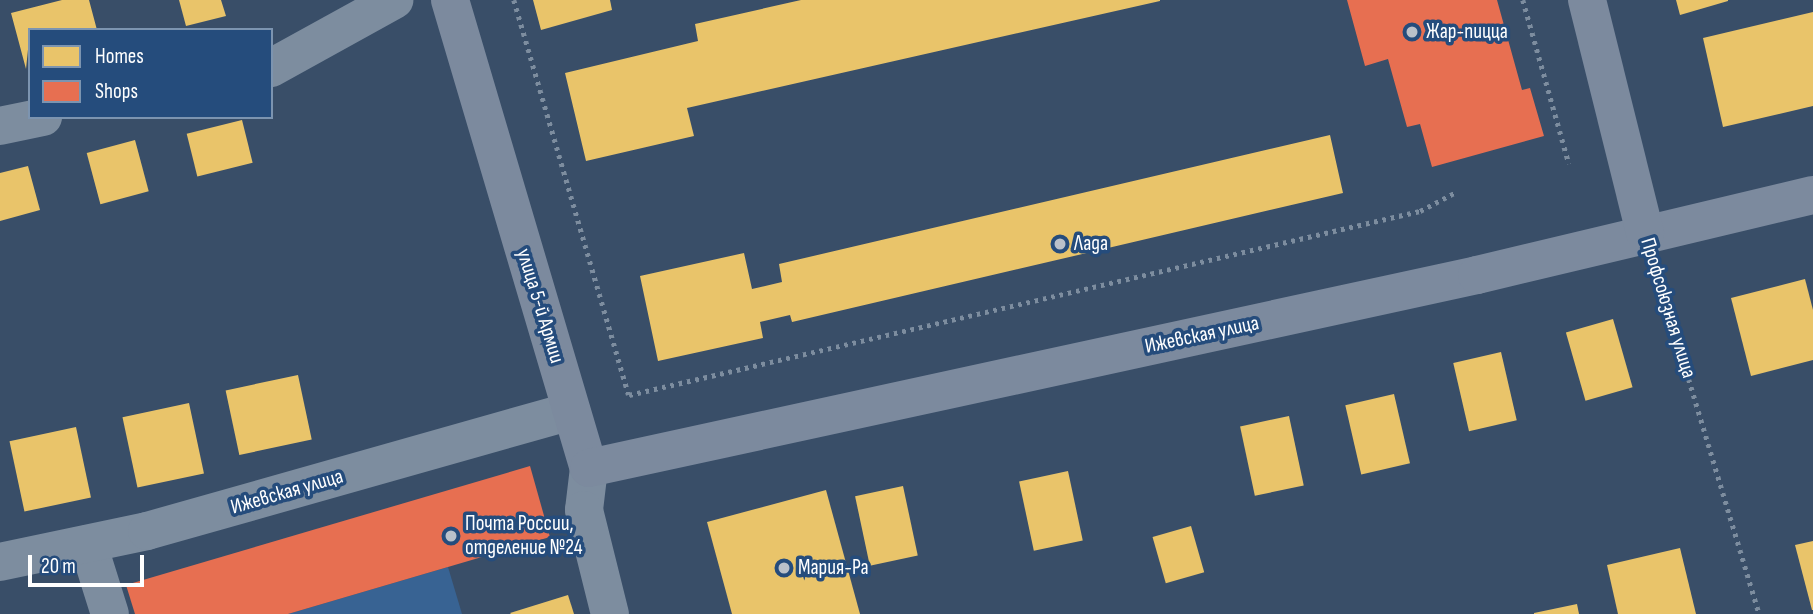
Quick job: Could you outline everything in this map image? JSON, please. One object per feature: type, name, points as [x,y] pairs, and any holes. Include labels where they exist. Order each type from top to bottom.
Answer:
[{"type":"main road","name":"улица 5-й Армии","points":[[450,0],[589,468]]},
{"type":"main road","name":"Профсоюзная улица","points":[[1587,0],[1646,233]]},
{"type":"main road","name":"Ижевская улица","points":[[589,468],[1813,195]]},
{"type":"street","points":[[273,67],[394,0]]},
{"type":"street","points":[[0,126],[33,119]]},
{"type":"street","name":"Ижевская улица","points":[[0,562],[88,544],[571,411]]},
{"type":"street","name":"улица 5-й Армии","points":[[589,468],[584,510],[610,614]]},
{"type":"street","points":[[88,544],[110,614]]},
{"type":"path","points":[[514,0],[629,396],[1420,211],[1456,192]]},
{"type":"path","points":[[1523,0],[1569,164]]},
{"type":"path","name":"Профсоюзная улица","points":[[1646,233],[1759,614]]},
{"type":"shaded area","points":[[448,567],[462,614],[288,614]]},
{"type":"building: Homes","points":[[62,0],[89,0],[96,28],[28,28],[26,69],[11,13]]},
{"type":"building: Homes","points":[[179,0],[221,0],[226,16],[186,26]]},
{"type":"building: Homes","points":[[533,0],[610,0],[612,10],[541,30]]},
{"type":"building: Homes","points":[[801,0],[1160,1],[687,108],[694,136],[586,161],[565,73],[698,41],[695,24]]},
{"type":"building: Homes","points":[[1676,0],[1728,0],[1728,1],[1680,15]]},
{"type":"building: Homes","points":[[1813,12],[1813,106],[1723,127],[1703,38]]},
{"type":"building: Homes","points":[[242,120],[253,163],[197,176],[187,134]]},
{"type":"building: Homes","points":[[1330,135],[1343,193],[792,322],[790,315],[760,322],[763,338],[658,361],[640,276],[744,253],[752,289],[782,282],[779,264]]},
{"type":"building: Homes","points":[[135,140],[149,191],[100,204],[87,153]]},
{"type":"building: Homes","points":[[28,166],[40,210],[0,221],[0,173]]},
{"type":"building: Homes","points":[[1805,279],[1813,310],[1813,360],[1751,376],[1731,298]]},
{"type":"building: Homes","points":[[1613,319],[1633,387],[1585,401],[1566,333]]},
{"type":"building: Homes","points":[[1501,352],[1517,420],[1469,431],[1453,363]]},
{"type":"building: Homes","points":[[298,375],[312,440],[239,455],[226,390]]},
{"type":"building: Homes","points":[[1394,394],[1410,463],[1361,474],[1345,405]]},
{"type":"building: Homes","points":[[189,403],[204,473],[137,488],[122,417]]},
{"type":"building: Homes","points":[[1289,416],[1304,485],[1255,496],[1240,426]]},
{"type":"building: Homes","points":[[76,427],[91,497],[24,512],[9,441]]},
{"type":"building: Homes","points":[[1068,471],[1083,540],[1034,551],[1019,481]]},
{"type":"building: Homes","points":[[903,486],[918,555],[870,566],[855,496]]},
{"type":"building: Homes","name":"Мария-Ра","points":[[826,490],[860,614],[732,614],[707,522]]},
{"type":"building: Homes","points":[[1191,526],[1204,572],[1166,583],[1153,537]]},
{"type":"building: Homes","points":[[1813,541],[1813,610],[1812,610],[1795,545]]},
{"type":"building: Homes","points":[[1680,548],[1696,614],[1618,614],[1607,565]]},
{"type":"building: Homes","points":[[568,595],[574,614],[510,613]]},
{"type":"building: Homes","points":[[1577,604],[1579,614],[1534,614],[1534,613]]},
{"type":"building: Shops","points":[[1347,0],[1497,0],[1522,90],[1530,88],[1544,136],[1432,167],[1420,124],[1407,127],[1388,59],[1365,66]]},
{"type":"building: Shops","points":[[530,466],[550,537],[288,614],[135,614],[126,585]]},
{"type":"place","name":"Жар-пицца","points":[[1412,32]]},
{"type":"place","name":"Лада","points":[[1060,244]]},
{"type":"place","name":"Почта России, отделение №24","points":[[451,536]]},
{"type":"place","name":"Мария-Ра","points":[[784,568]]}]
